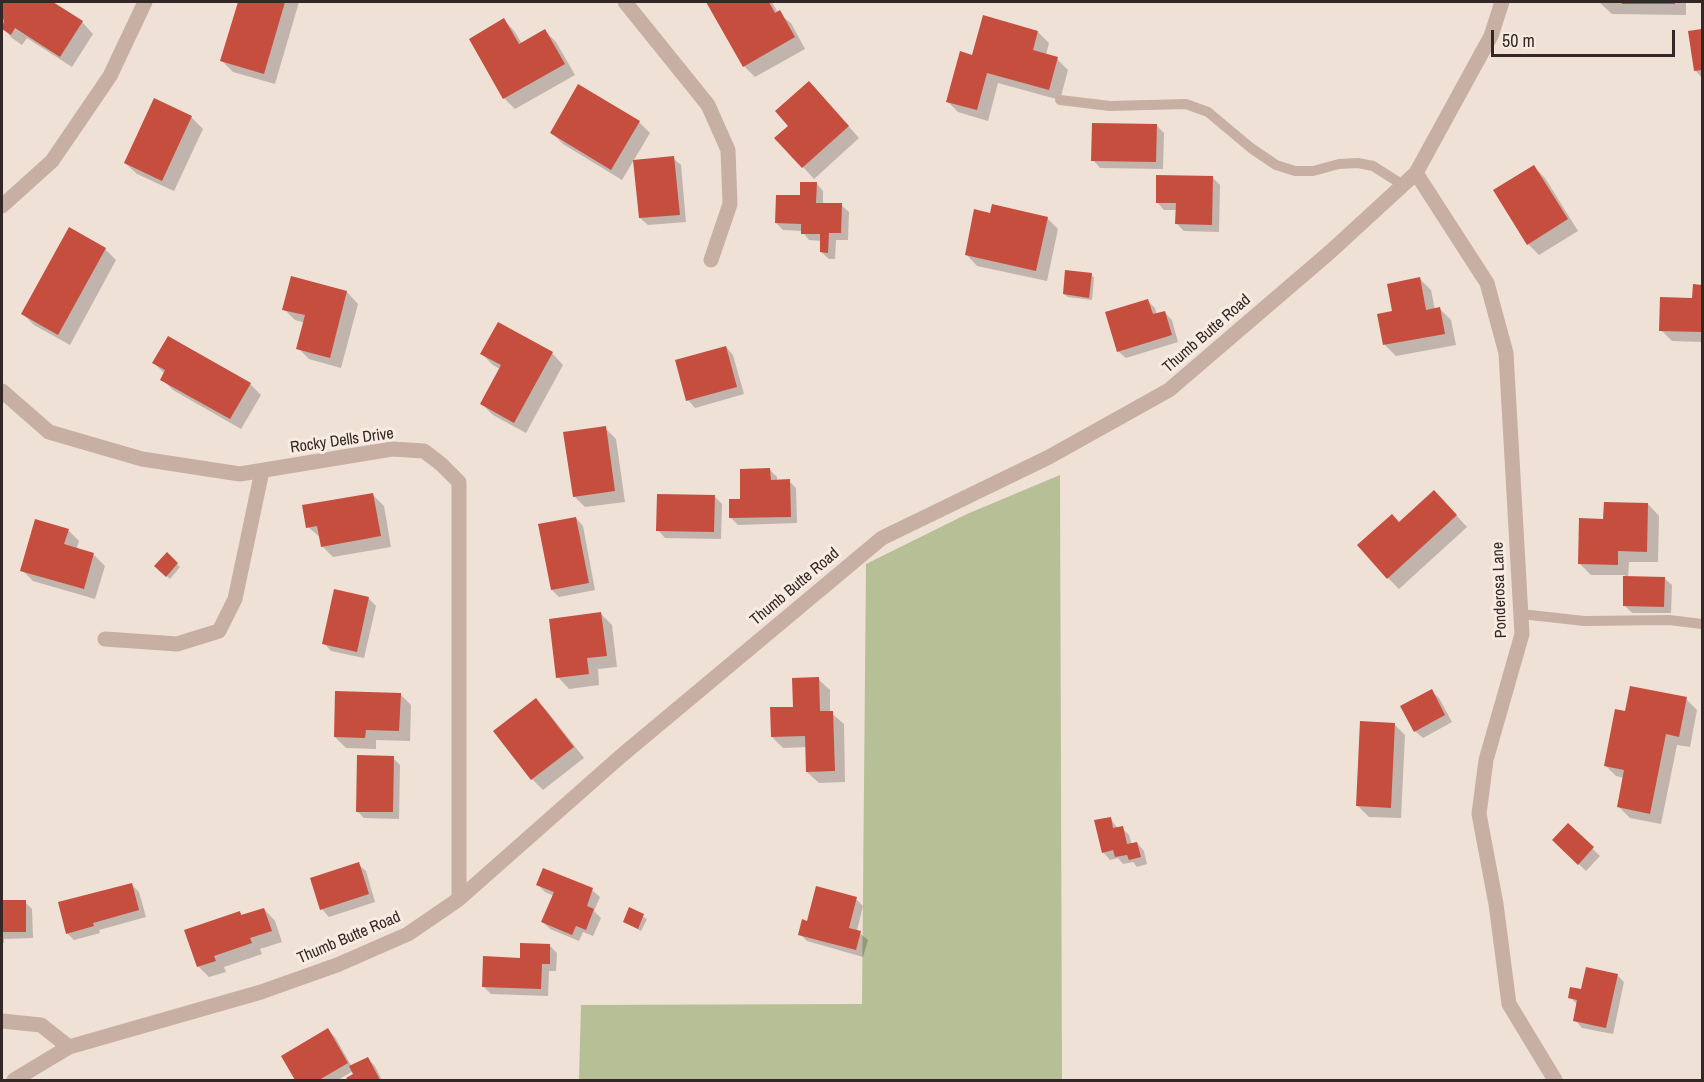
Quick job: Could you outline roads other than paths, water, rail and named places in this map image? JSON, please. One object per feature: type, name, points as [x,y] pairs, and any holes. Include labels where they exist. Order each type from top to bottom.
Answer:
[{"type":"street","points":[[2,206],[52,161],[110,76],[145,2]]},
{"type":"street","points":[[625,2],[708,105],[728,150],[730,204],[711,260]]},
{"type":"street","name":"Thumb Butte Road","points":[[14,1080],[69,1047],[261,992],[336,965],[408,934],[459,899],[621,756],[882,538],[1049,457],[1169,390],[1330,252],[1416,173],[1491,36],[1502,2]]},
{"type":"street","name":"Ponderosa Lane","points":[[1416,173],[1487,283],[1506,353],[1522,634],[1486,759],[1479,814],[1496,904],[1509,1004],[1555,1080]]},
{"type":"street","name":"Rocky Dells Drive","points":[[2,391],[49,432],[142,459],[240,474],[392,449],[424,451],[459,482],[459,899]]},
{"type":"street","points":[[105,639],[177,644],[219,631],[235,599],[262,471]]},
{"type":"street","points":[[2,1021],[41,1024],[69,1047]]},
{"type":"lane","points":[[1060,100],[1110,106],[1186,105],[1208,112],[1251,148],[1276,165],[1295,171],[1313,171],[1339,164],[1358,163],[1373,166],[1403,185]]},
{"type":"lane","points":[[1521,614],[1584,621],[1669,620],[1702,624]]}]
